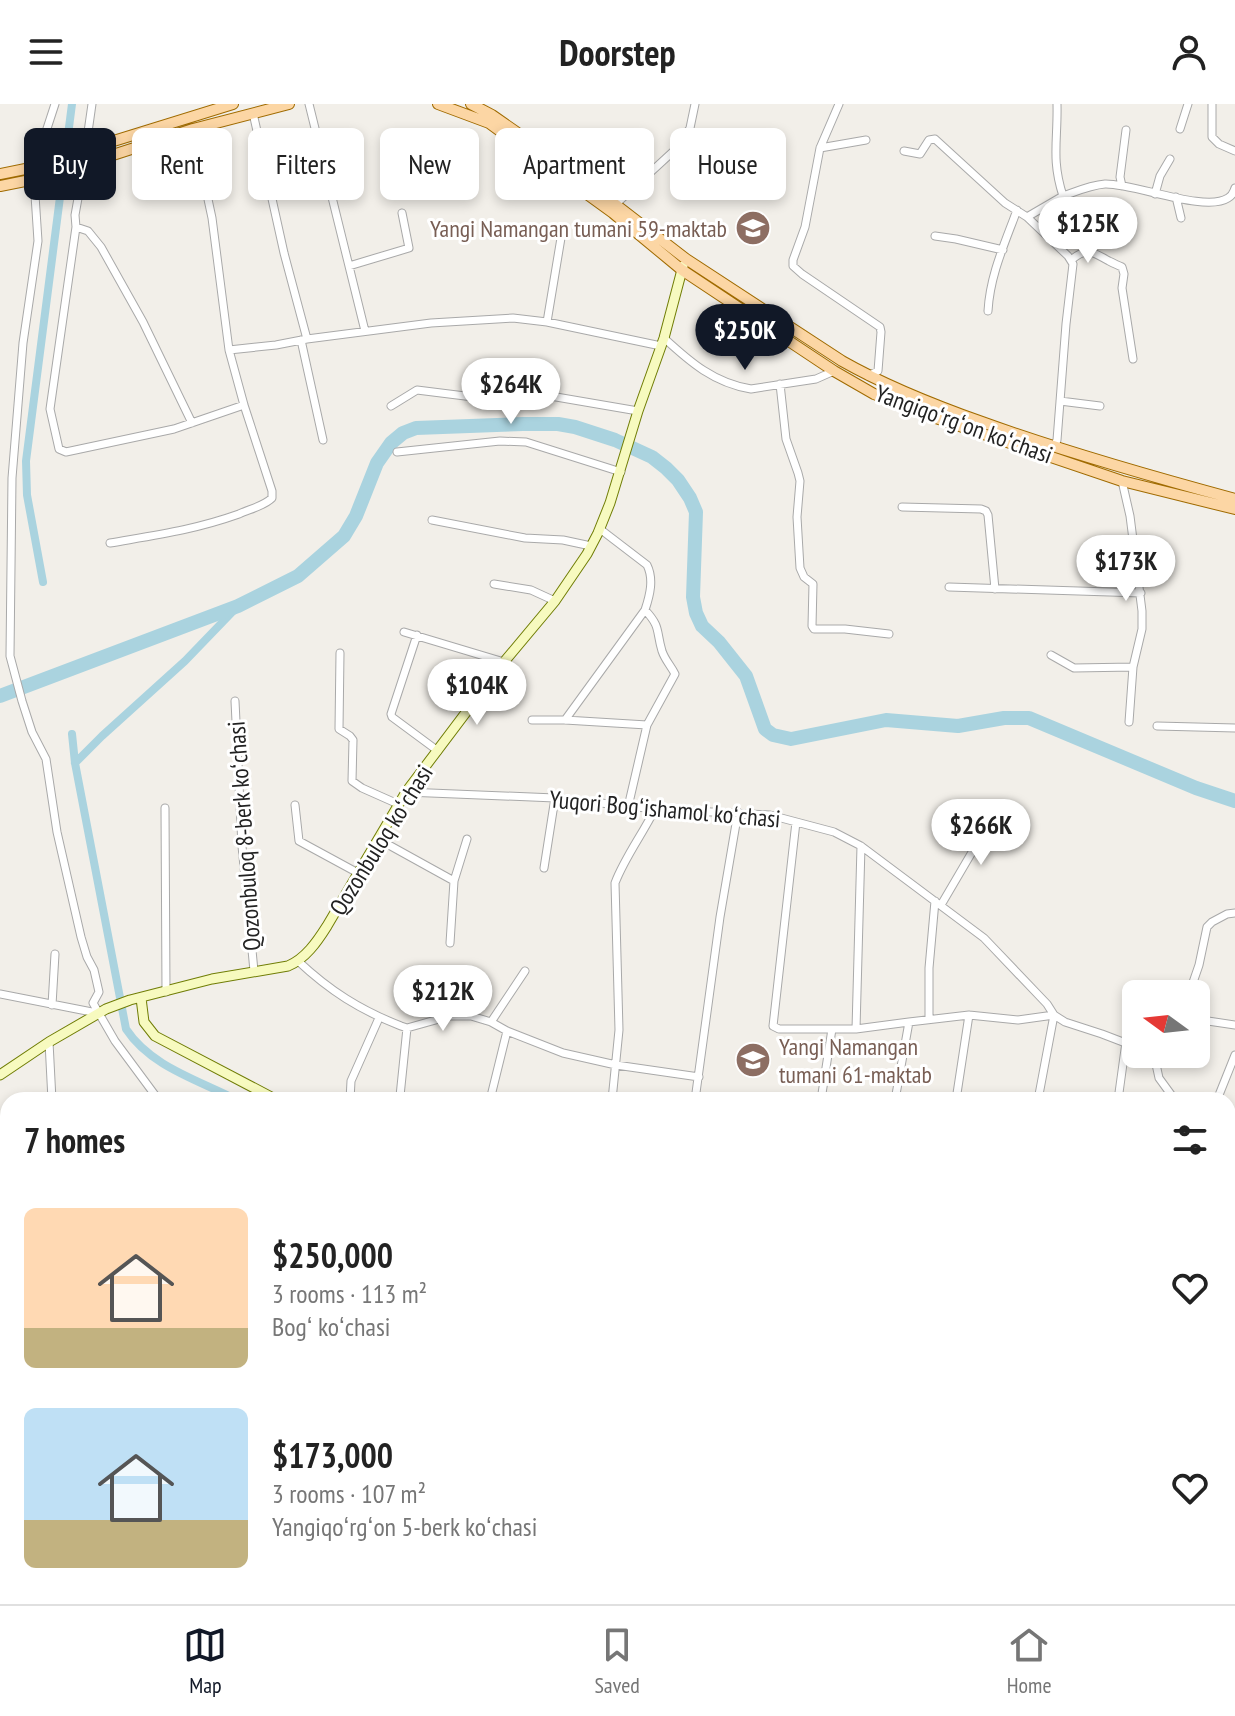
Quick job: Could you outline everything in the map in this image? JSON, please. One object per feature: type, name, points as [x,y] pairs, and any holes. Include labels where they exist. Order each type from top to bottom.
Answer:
[{"type":"main road","points":[[116,140],[233,104]]},
{"type":"main road","points":[[197,128],[289,104]]},
{"type":"main road","name":"Yangiqoʻrgʻon koʻchasi","points":[[438,104],[489,123],[834,371],[874,394],[1122,481],[1235,509]]},
{"type":"main road","name":"Yangiqoʻrgʻon koʻchasi","points":[[471,104],[492,115],[616,204],[684,265],[868,376],[935,405],[1054,447],[1235,499]]},
{"type":"main road","points":[[0,174],[24,169]]},
{"type":"main road","points":[[0,186],[24,181]]},
{"type":"main road","name":"Qozonbuloq koʻchasi","points":[[298,961],[327,926],[406,792],[504,662],[555,601],[591,546],[621,472],[684,265]]},
{"type":"main road","points":[[0,1075],[102,1011],[212,979],[288,966],[298,961]]},
{"type":"main road","points":[[136,999],[144,1022],[158,1038],[262,1092]]},
{"type":"street","points":[[47,128],[55,104]]},
{"type":"street","points":[[89,128],[92,104]]},
{"type":"street","points":[[309,104],[365,331]]},
{"type":"street","points":[[616,204],[678,147],[690,128],[695,104]]},
{"type":"street","points":[[839,104],[820,148],[805,227],[793,266],[880,327],[878,371],[868,376]]},
{"type":"street","points":[[1057,104],[1055,162],[1063,196]]},
{"type":"street","points":[[1180,129],[1188,104]]},
{"type":"street","points":[[1212,104],[1212,137],[1235,151]]},
{"type":"street","points":[[253,113],[323,440]]},
{"type":"street","points":[[1122,186],[1120,177],[1126,130]]},
{"type":"street","points":[[904,151],[922,153],[929,140],[935,139],[1005,203],[1027,217],[1071,260],[1054,447]]},
{"type":"street","points":[[820,148],[866,140]]},
{"type":"street","points":[[1155,194],[1160,176],[1170,159]]},
{"type":"street","points":[[1027,217],[1063,196],[1106,184],[1214,202],[1228,198],[1235,188]]},
{"type":"street","points":[[1176,197],[1181,218]]},
{"type":"street","points":[[39,200],[38,241],[23,343],[12,465],[10,656],[32,732],[46,759],[57,832],[81,937],[99,992],[93,1003],[102,1011],[115,1041],[153,1092]]},
{"type":"street","points":[[77,200],[76,227],[50,409],[59,449],[66,452],[130,439],[244,405]]},
{"type":"street","points":[[110,543],[208,525],[270,501],[272,491],[229,350],[208,200]]},
{"type":"street","points":[[988,311],[995,273],[1017,210]]},
{"type":"street","points":[[349,266],[409,248],[402,213]]},
{"type":"street","points":[[76,227],[88,231],[101,247],[143,322],[192,423]]},
{"type":"street","points":[[935,236],[1003,250]]},
{"type":"street","points":[[547,322],[561,238]]},
{"type":"street","points":[[1071,260],[1084,252],[1094,252],[1122,267],[1122,288],[1133,359]]},
{"type":"street","points":[[229,350],[431,323],[513,318],[662,342],[723,381],[751,389],[816,379],[834,371]]},
{"type":"street","points":[[780,384],[786,439],[800,481],[797,517],[800,568],[804,577],[813,584],[812,626],[816,629],[889,634]]},
{"type":"street","points":[[391,406],[417,390],[481,398],[527,392],[638,411]]},
{"type":"street","points":[[1060,401],[1100,406]]},
{"type":"street","points":[[397,452],[500,441],[526,442],[621,472]]},
{"type":"street","points":[[1122,481],[1141,593],[1142,629],[1133,667],[1129,722]]},
{"type":"street","points":[[902,507],[986,511],[995,589]]},
{"type":"street","points":[[432,520],[525,538],[563,540],[591,546]]},
{"type":"street","points":[[565,720],[645,610],[651,581],[647,565],[600,529]]},
{"type":"street","points":[[494,584],[531,590],[555,601]]},
{"type":"street","points":[[949,587],[1141,593]]},
{"type":"street","points":[[628,807],[647,725],[675,674],[662,650],[654,619],[645,610]]},
{"type":"street","points":[[404,632],[504,662]]},
{"type":"street","points":[[417,635],[391,714],[438,751]]},
{"type":"street","points":[[340,653],[339,729],[353,740],[352,781],[398,804]]},
{"type":"street","points":[[1051,655],[1074,668],[1133,667]]},
{"type":"street","name":"Qozonbuloq 8-berk koʻchasi","points":[[235,701],[242,846],[254,971]]},
{"type":"street","points":[[532,720],[647,725]]},
{"type":"street","points":[[1157,726],[1235,728]]},
{"type":"street","name":"Yuqori Bogʻishamol koʻchasi","points":[[406,792],[555,798],[628,807],[738,812],[770,815],[834,832],[861,846],[984,938],[1054,1015],[1065,1022],[1122,1041]]},
{"type":"street","points":[[544,868],[555,798]]},
{"type":"street","points":[[295,805],[299,841],[358,873]]},
{"type":"street","points":[[165,808],[166,992]]},
{"type":"street","points":[[613,1092],[619,1030],[615,883],[622,864],[632,852],[655,809]]},
{"type":"street","points":[[696,1092],[738,812]]},
{"type":"street","points":[[929,1018],[929,968],[938,903],[995,813]]},
{"type":"street","points":[[796,822],[773,1026],[779,1029],[856,1029],[969,1015],[1018,1020],[1054,1015],[1040,1092]]},
{"type":"street","points":[[378,839],[454,881]]},
{"type":"street","points":[[450,943],[454,881],[467,839]]},
{"type":"street","points":[[856,1029],[861,846]]},
{"type":"street","points":[[1194,980],[1207,927],[1227,914],[1235,913]]},
{"type":"street","points":[[52,1005],[55,954]]},
{"type":"street","points":[[298,961],[319,981],[359,1008],[407,1028],[450,1016],[471,1016],[563,1053],[616,1065],[699,1077]]},
{"type":"street","points":[[491,1022],[525,971]]},
{"type":"street","points":[[0,994],[102,1011]]},
{"type":"street","points":[[957,1092],[969,1015]]},
{"type":"street","points":[[350,1092],[351,1081],[379,1018]]},
{"type":"street","points":[[896,1092],[909,1022]]},
{"type":"street","points":[[1210,1022],[1235,1025]]},
{"type":"street","points":[[400,1092],[407,1028]]},
{"type":"street","points":[[822,1092],[832,1029]]},
{"type":"street","points":[[492,1092],[507,1031]]},
{"type":"street","points":[[49,1042],[52,1092]]},
{"type":"street","points":[[1220,1092],[1235,1055]]},
{"type":"street","points":[[1119,1092],[1122,1068]]},
{"type":"street","points":[[1156,1068],[1159,1078],[1169,1092]]},
{"type":"waterway","points":[[43,582],[27,495],[26,461],[72,104]]},
{"type":"waterway","points":[[0,696],[238,606],[298,576],[344,536],[356,516],[377,463],[391,443],[403,433],[416,428],[558,424],[615,440],[652,457],[678,480],[696,512],[693,597],[696,613],[702,626],[746,676],[765,729],[773,735],[791,739],[886,720],[958,726],[1004,718],[1029,718],[1196,788],[1235,801]]},
{"type":"waterway","points":[[75,763],[185,661],[238,606]]},
{"type":"waterway","points":[[72,734],[126,1029],[136,1042],[162,1063],[220,1092]]},
{"type":"place","name":"Yangi Namangan tumani 59-maktab","points":[[753,228]]},
{"type":"place","name":"Yangi Namangan tumani 61-maktab","points":[[753,1060]]}]
